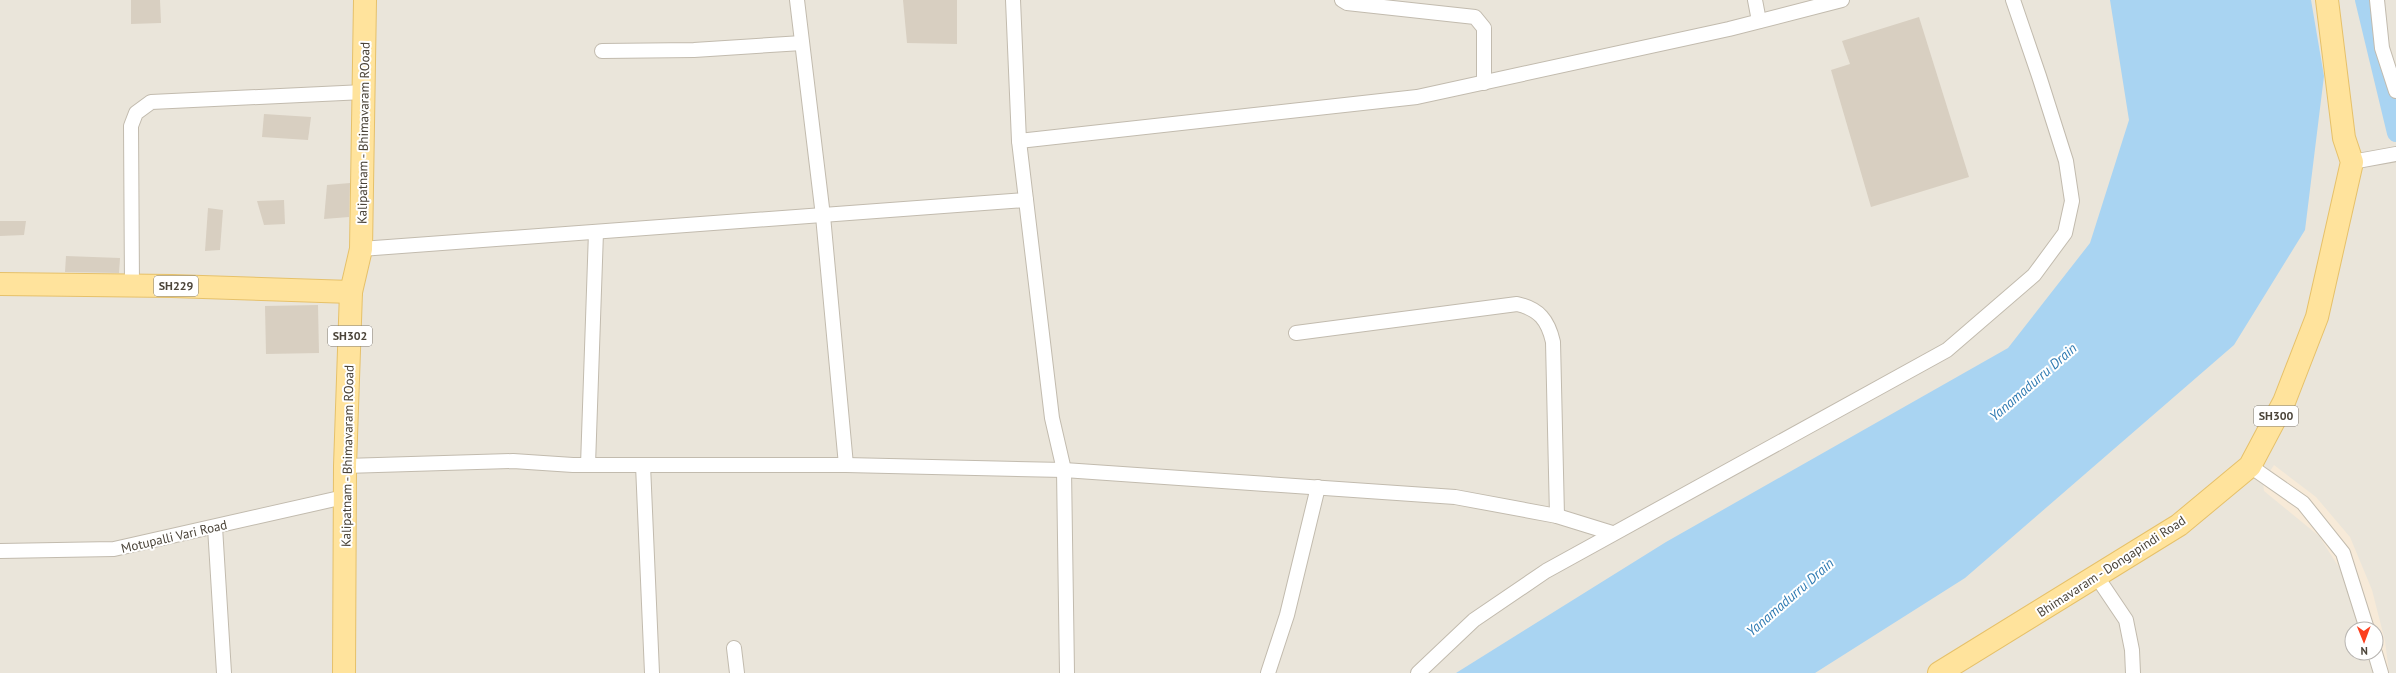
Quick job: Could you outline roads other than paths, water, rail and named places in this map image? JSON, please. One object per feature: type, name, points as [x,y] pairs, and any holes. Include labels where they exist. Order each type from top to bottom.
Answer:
[{"type":"main road","name":"Kalipatnam - Bhimavaram ROoad","points":[[344,673],[344,497],[351,292],[361,249],[365,0]]},
{"type":"main road","points":[[2327,0],[2344,138],[2360,161]]},
{"type":"main road","name":"Bhimavaram - Dongapindi Road","points":[[1939,673],[2097,576],[2178,524],[2250,466],[2284,402],[2317,317],[2360,161]]},
{"type":"main road","name":"SH229","points":[[0,284],[351,292]]},
{"type":"street","points":[[797,0],[823,216],[846,465]]},
{"type":"street","points":[[1013,0],[1019,141],[1052,418],[1064,470],[1067,673]]},
{"type":"street","points":[[1342,0],[1347,3],[1475,17],[1484,28],[1484,83]]},
{"type":"street","points":[[1755,0],[1759,21]]},
{"type":"street","points":[[1019,141],[1417,97],[1759,21],[1842,0]]},
{"type":"street","points":[[1418,673],[1474,620],[1546,571],[1612,533],[1947,350],[2034,275],[2065,233],[2072,201],[2066,161],[2039,76],[2012,0]]},
{"type":"street","points":[[2377,0],[2382,48],[2396,91]]},
{"type":"street","points":[[602,51],[694,50],[802,43]]},
{"type":"street","points":[[132,286],[130,126],[136,113],[151,102],[364,92]]},
{"type":"street","points":[[2360,161],[2396,154]]},
{"type":"street","points":[[361,249],[1026,200]]},
{"type":"street","points":[[588,465],[596,232]]},
{"type":"street","points":[[1296,333],[1517,304],[1531,307],[1549,328],[1553,342],[1557,516]]},
{"type":"street","points":[[345,466],[513,461],[588,465],[846,465],[1064,470],[1455,497],[1557,516],[1612,533]]},
{"type":"street","points":[[643,465],[652,673]]},
{"type":"street","points":[[2250,466],[2303,502],[2343,553],[2364,621]]},
{"type":"street","points":[[1268,673],[1287,615],[1318,487]]},
{"type":"street","name":"Motupalli Vari Road","points":[[0,551],[114,550],[344,497]]},
{"type":"street","points":[[215,527],[224,673]]},
{"type":"street","points":[[2097,576],[2126,620],[2132,650],[2133,673]]},
{"type":"street","points":[[734,648],[737,673]]},
{"type":"street","points":[[2377,661],[2381,673]]},
{"type":"water","name":"Yanamadurru Drain","points":[[2110,0],[2311,0],[2324,76],[2305,230],[2234,345],[1965,578],[1815,673],[1456,673],[1666,542],[2008,348],[2090,243],[2129,120]]},
{"type":"waterway","points":[[2364,0],[2396,133]]}]
